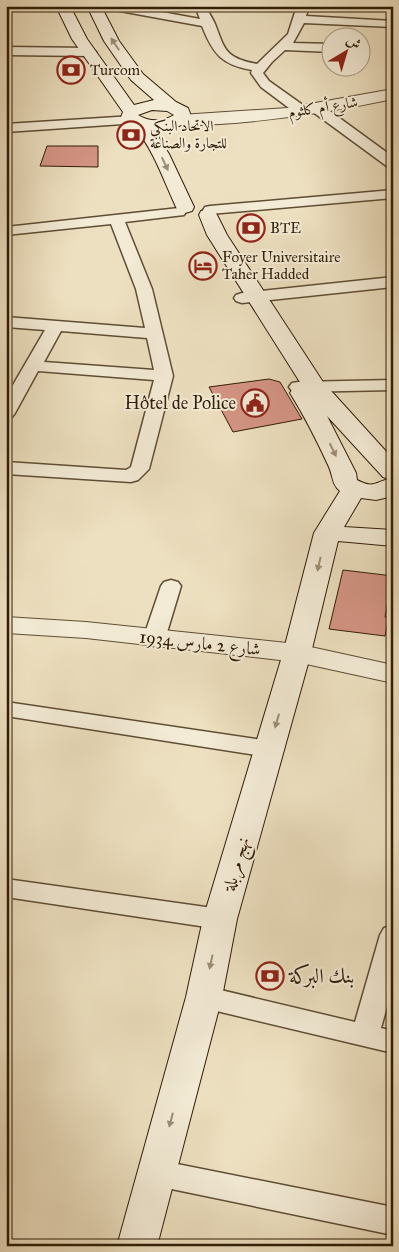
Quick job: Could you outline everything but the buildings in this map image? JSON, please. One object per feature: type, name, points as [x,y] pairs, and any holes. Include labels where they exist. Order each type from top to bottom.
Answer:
[{"type":"main road","points":[[63,6],[80,39],[160,154],[306,386],[392,482]]},
{"type":"main road","points":[[94,6],[112,41],[137,77],[174,124],[196,211]]},
{"type":"main road","name":"شارع أم كلثوم","points":[[135,118],[152,105],[174,124],[318,109],[393,94]]},
{"type":"main road","points":[[306,386],[322,426],[349,481]]},
{"type":"main road","points":[[349,481],[357,466],[366,465],[376,466],[392,482]]},
{"type":"main road","name":"نهج مربلة","points":[[137,1246],[204,997],[220,919],[297,653],[327,533],[349,481]]},
{"type":"main road","points":[[327,533],[393,538]]},
{"type":"main road","name":"شارع 2 مارس 1934","points":[[8,628],[86,630],[154,639],[297,653],[393,674]]},
{"type":"street","points":[[109,6],[138,9],[209,24]]},
{"type":"street","points":[[200,6],[209,24],[212,40],[225,57],[238,64],[259,68]]},
{"type":"street","points":[[302,111],[265,84],[257,73],[259,68],[291,38],[300,19],[303,6]]},
{"type":"street","points":[[300,19],[393,24]]},
{"type":"street","points":[[282,46],[322,48]]},
{"type":"street","points":[[6,51],[90,52]]},
{"type":"street","points":[[318,109],[393,164]]},
{"type":"street","points":[[6,128],[135,118]]},
{"type":"street","points":[[6,231],[196,211],[393,194]]},
{"type":"street","points":[[6,468],[123,476],[136,474],[140,470],[164,376],[144,289],[117,220]]},
{"type":"street","points":[[249,297],[393,282]]},
{"type":"street","points":[[6,322],[154,334]]},
{"type":"street","points":[[6,413],[56,326]]},
{"type":"street","points":[[34,366],[164,376]]},
{"type":"street","points":[[306,386],[393,385]]},
{"type":"street","points":[[154,639],[170,586]]},
{"type":"street","points":[[6,710],[269,749]]},
{"type":"street","points":[[6,888],[220,919]]},
{"type":"street","points":[[365,1036],[393,935]]},
{"type":"street","points":[[204,997],[393,1042]]},
{"type":"street","points":[[157,1173],[393,1221]]},
{"type":"place","name":"Turcom","points":[[71,70]]},
{"type":"place","name":"الاتحاد البنكي للتجارة والصناعة","points":[[131,135]]},
{"type":"place","name":"BTE","points":[[251,228]]},
{"type":"place","name":"Foyer Universitaire Taher Hadded","points":[[203,266]]},
{"type":"place","name":"Hôtel de Police","points":[[255,403]]},
{"type":"place","name":"بنك البركة","points":[[270,976]]}]
